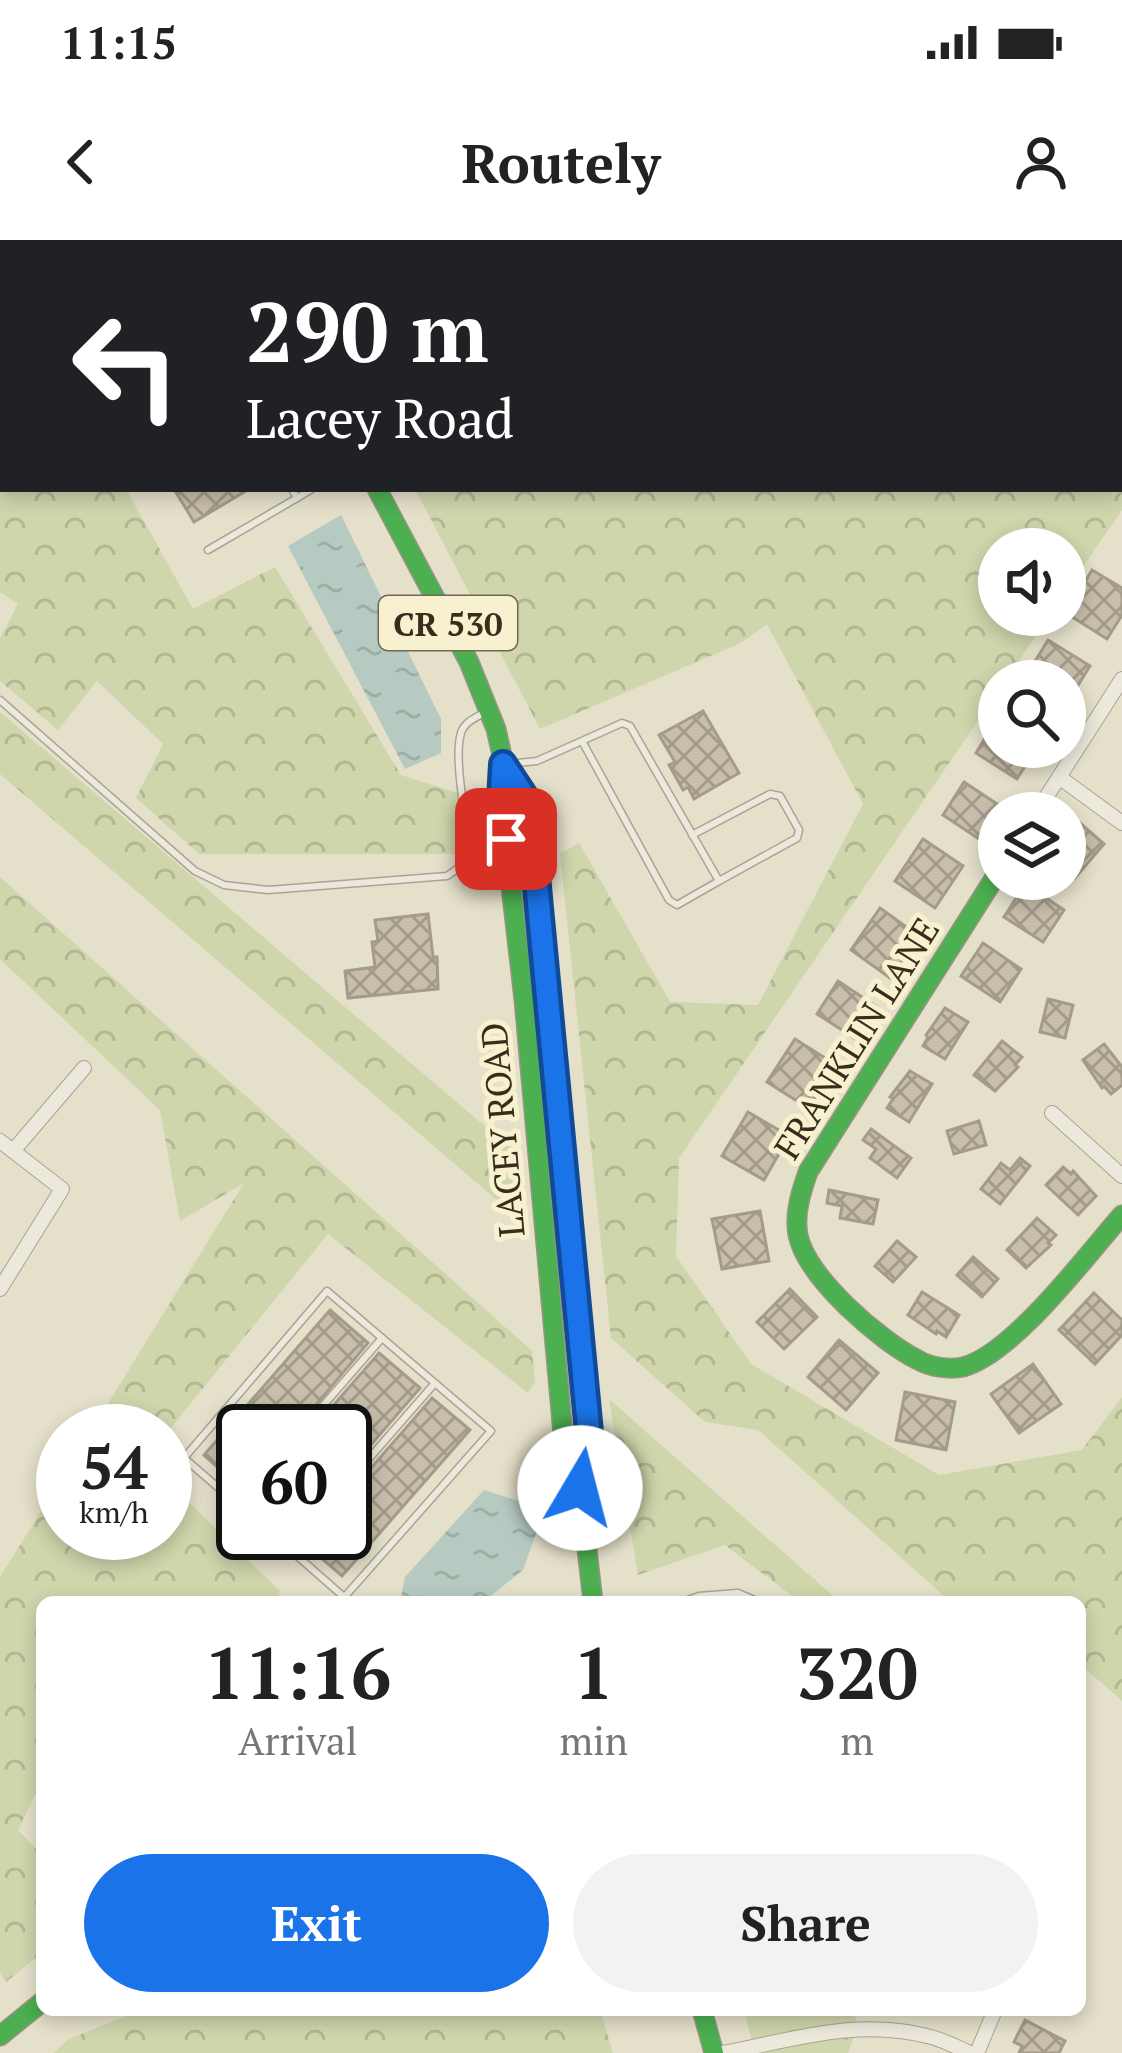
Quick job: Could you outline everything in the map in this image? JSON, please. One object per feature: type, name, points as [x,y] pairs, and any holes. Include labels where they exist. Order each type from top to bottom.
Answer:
[{"type":"main road","name":"LACEY ROAD","points":[[379,492],[469,662],[496,729],[503,764],[501,799],[564,1445],[580,1488],[592,1596]]},
{"type":"main road","name":"LACEY ROAD","points":[[503,764],[524,796],[533,845],[590,1443],[580,1488]]},
{"type":"main road","name":"FRANKLIN LANE","points":[[981,900],[808,1172],[799,1197],[798,1237],[807,1258],[825,1283],[918,1361],[964,1367],[987,1357],[1013,1335],[1122,1215]]},
{"type":"main road","points":[[524,1000],[546,995]]},
{"type":"main road","points":[[532,1097],[556,1094]]},
{"type":"main road","points":[[0,2036],[36,2007]]},
{"type":"main road","points":[[704,2016],[719,2053]]},
{"type":"street","points":[[1049,792],[1122,679]]},
{"type":"street","points":[[1059,777],[1122,823]]},
{"type":"street","points":[[0,1288],[62,1189],[7,1146],[84,1068]]},
{"type":"street","points":[[1052,1113],[1122,1176]]},
{"type":"street","points":[[719,2053],[860,2028],[930,2036],[974,2053],[992,2016]]},
{"type":"lane","points":[[294,492],[297,498]]},
{"type":"lane","points":[[208,550],[307,492]]},
{"type":"lane","points":[[0,700],[195,871],[224,884],[268,890],[447,876],[463,865],[470,852],[461,734],[467,722],[488,710]]},
{"type":"lane","points":[[503,764],[537,761],[622,723],[630,726],[718,881]]},
{"type":"lane","points":[[581,741],[669,900],[677,904],[797,838],[799,830],[780,796],[770,794],[692,835]]},
{"type":"lane","points":[[230,1404],[327,1291],[491,1431],[345,1596]]},
{"type":"lane","points":[[325,1404],[382,1338]]},
{"type":"lane","points":[[372,1455],[435,1383]]},
{"type":"lane","points":[[216,1421],[184,1458],[216,1484]]},
{"type":"lane","points":[[301,1560],[339,1596]]},
{"type":"lane","points":[[708,1596],[746,1596]]},
{"type":"green space","points":[[0,492],[128,492],[193,609],[275,567],[401,775],[458,793],[460,854],[199,854],[136,798],[163,744],[97,681],[58,730],[0,681],[0,638],[18,604],[0,592]]},
{"type":"green space","points":[[417,492],[1122,492],[1122,510],[1086,562],[1086,528],[978,528],[978,636],[1036,636],[1019,660],[978,660],[978,721],[679,1158],[676,1256],[751,1364],[939,1475],[1082,1450],[1122,1397],[1122,1701],[1086,1669],[1086,1596],[944,1596],[758,1430],[705,1422],[611,1338],[560,854],[579,843],[670,1002],[758,1005],[863,804],[767,624],[741,643],[540,729]]},
{"type":"green space","points":[[0,712],[516,1153],[525,1224],[0,774]]},
{"type":"green space","points":[[0,877],[532,1351],[535,1382],[528,1393],[328,1234],[190,1404],[108,1404],[244,1183],[180,1221],[160,1110],[0,959]]},
{"type":"green space","points":[[609,1399],[833,1596],[792,1596],[725,1545],[638,1575]]},
{"type":"green space","points":[[192,1505],[216,1529],[216,1560],[248,1560],[280,1596],[36,1596],[36,1792],[18,1830],[36,1849],[36,1958],[6,1982],[0,1973],[0,1577],[36,1519],[36,1560],[192,1560]]},
{"type":"green space","points":[[126,2016],[602,2016],[613,2053],[53,2053],[69,2039]]},
{"type":"green space","points":[[746,2016],[855,2016],[858,2025],[848,2053],[755,2053]]},
{"type":"water","points":[[341,515],[441,719],[441,753],[405,769],[288,546]]},
{"type":"water","points":[[484,1490],[525,1503],[537,1531],[523,1570],[490,1596],[401,1596],[405,1577]]},
{"type":"building","points":[[176,492],[244,492],[194,522]]},
{"type":"building","points":[[1092,570],[1122,588],[1122,615],[1107,639],[1086,626],[1086,580]]},
{"type":"building","points":[[1048,640],[1080,660],[1036,660]]},
{"type":"building","points":[[703,711],[739,773],[694,799],[669,765],[675,762],[659,735]]},
{"type":"building","points":[[1000,768],[1024,768],[1017,779]]},
{"type":"building","points":[[964,782],[979,792],[978,838],[943,815]]},
{"type":"building","points":[[1086,828],[1104,844],[1086,865]]},
{"type":"building","points":[[923,839],[963,866],[935,908],[895,881]]},
{"type":"building","points":[[1015,900],[1049,900],[1064,910],[1043,942],[1004,917]]},
{"type":"building","points":[[880,908],[919,936],[890,978],[851,950]]},
{"type":"building","points":[[428,914],[438,989],[348,998],[345,971],[375,967],[375,920]]},
{"type":"building","points":[[983,943],[1021,969],[1000,1002],[961,976]]},
{"type":"building","points":[[838,981],[877,1007],[856,1039],[817,1014]]},
{"type":"building","points":[[1048,999],[1073,1005],[1065,1038],[1040,1032]]},
{"type":"building","points":[[945,1008],[968,1022],[945,1059],[923,1046]]},
{"type":"building","points":[[795,1039],[836,1065],[808,1108],[767,1082]]},
{"type":"building","points":[[1002,1041],[1022,1057],[995,1091],[974,1075]]},
{"type":"building","points":[[1104,1044],[1122,1067],[1122,1085],[1111,1094],[1083,1060]]},
{"type":"building","points":[[910,1071],[932,1084],[909,1122],[887,1108]]},
{"type":"building","points":[[748,1112],[789,1136],[764,1180],[722,1156]]},
{"type":"building","points":[[979,1121],[986,1145],[954,1154],[947,1131]]},
{"type":"building","points":[[871,1129],[911,1158],[897,1178],[870,1158],[876,1149],[863,1140]]},
{"type":"building","points":[[1020,1158],[1030,1166],[1000,1204],[981,1189],[1001,1163],[1010,1170]]},
{"type":"building","points":[[1063,1167],[1096,1196],[1078,1215],[1046,1185]]},
{"type":"building","points":[[829,1190],[878,1200],[873,1224],[840,1218],[842,1206],[827,1203]]},
{"type":"building","points":[[760,1211],[769,1261],[722,1269],[712,1219]]},
{"type":"building","points":[[1037,1218],[1056,1235],[1026,1268],[1007,1250]]},
{"type":"building","points":[[897,1241],[916,1257],[893,1282],[875,1266]]},
{"type":"building","points":[[973,1257],[998,1279],[982,1297],[957,1275]]},
{"type":"building","points":[[790,1289],[817,1317],[784,1349],[757,1322]]},
{"type":"building","points":[[922,1292],[959,1315],[946,1337],[908,1315]]},
{"type":"building","points":[[1094,1293],[1122,1320],[1122,1335],[1095,1364],[1059,1330]]},
{"type":"building","points":[[330,1310],[368,1343],[317,1404],[248,1404]]},
{"type":"building","points":[[839,1340],[878,1373],[846,1410],[808,1377]]},
{"type":"building","points":[[379,1353],[420,1388],[372,1444],[372,1404],[335,1404]]},
{"type":"building","points":[[1033,1364],[1061,1404],[1019,1433],[991,1394]]},
{"type":"building","points":[[905,1392],[955,1402],[946,1450],[896,1440]]},
{"type":"building","points":[[432,1398],[470,1430],[372,1542],[372,1467]]},
{"type":"building","points":[[216,1441],[216,1466],[204,1455]]},
{"type":"building","points":[[323,1560],[356,1560],[342,1576]]},
{"type":"building","points":[[1025,2020],[1065,2041],[1059,2053],[1019,2053],[1022,2046],[1014,2042]]},
{"type":"traffic: fast","points":[[379,492],[469,662],[496,729],[504,764],[501,799],[564,1445],[580,1488],[592,1596]]},
{"type":"traffic: fast","points":[[981,900],[808,1172],[798,1211],[804,1252],[830,1288],[902,1351],[923,1362],[958,1368],[983,1358],[1026,1324],[1122,1215]]},
{"type":"traffic: fast","points":[[0,2036],[36,2007]]},
{"type":"traffic: fast","points":[[704,2016],[714,2053]]},
{"type":"traffic: slow","points":[[504,765],[524,796],[533,845],[590,1443],[580,1488]]},
{"type":"route","points":[[506,839],[503,764],[524,796],[533,845],[590,1443],[580,1488]]}]
